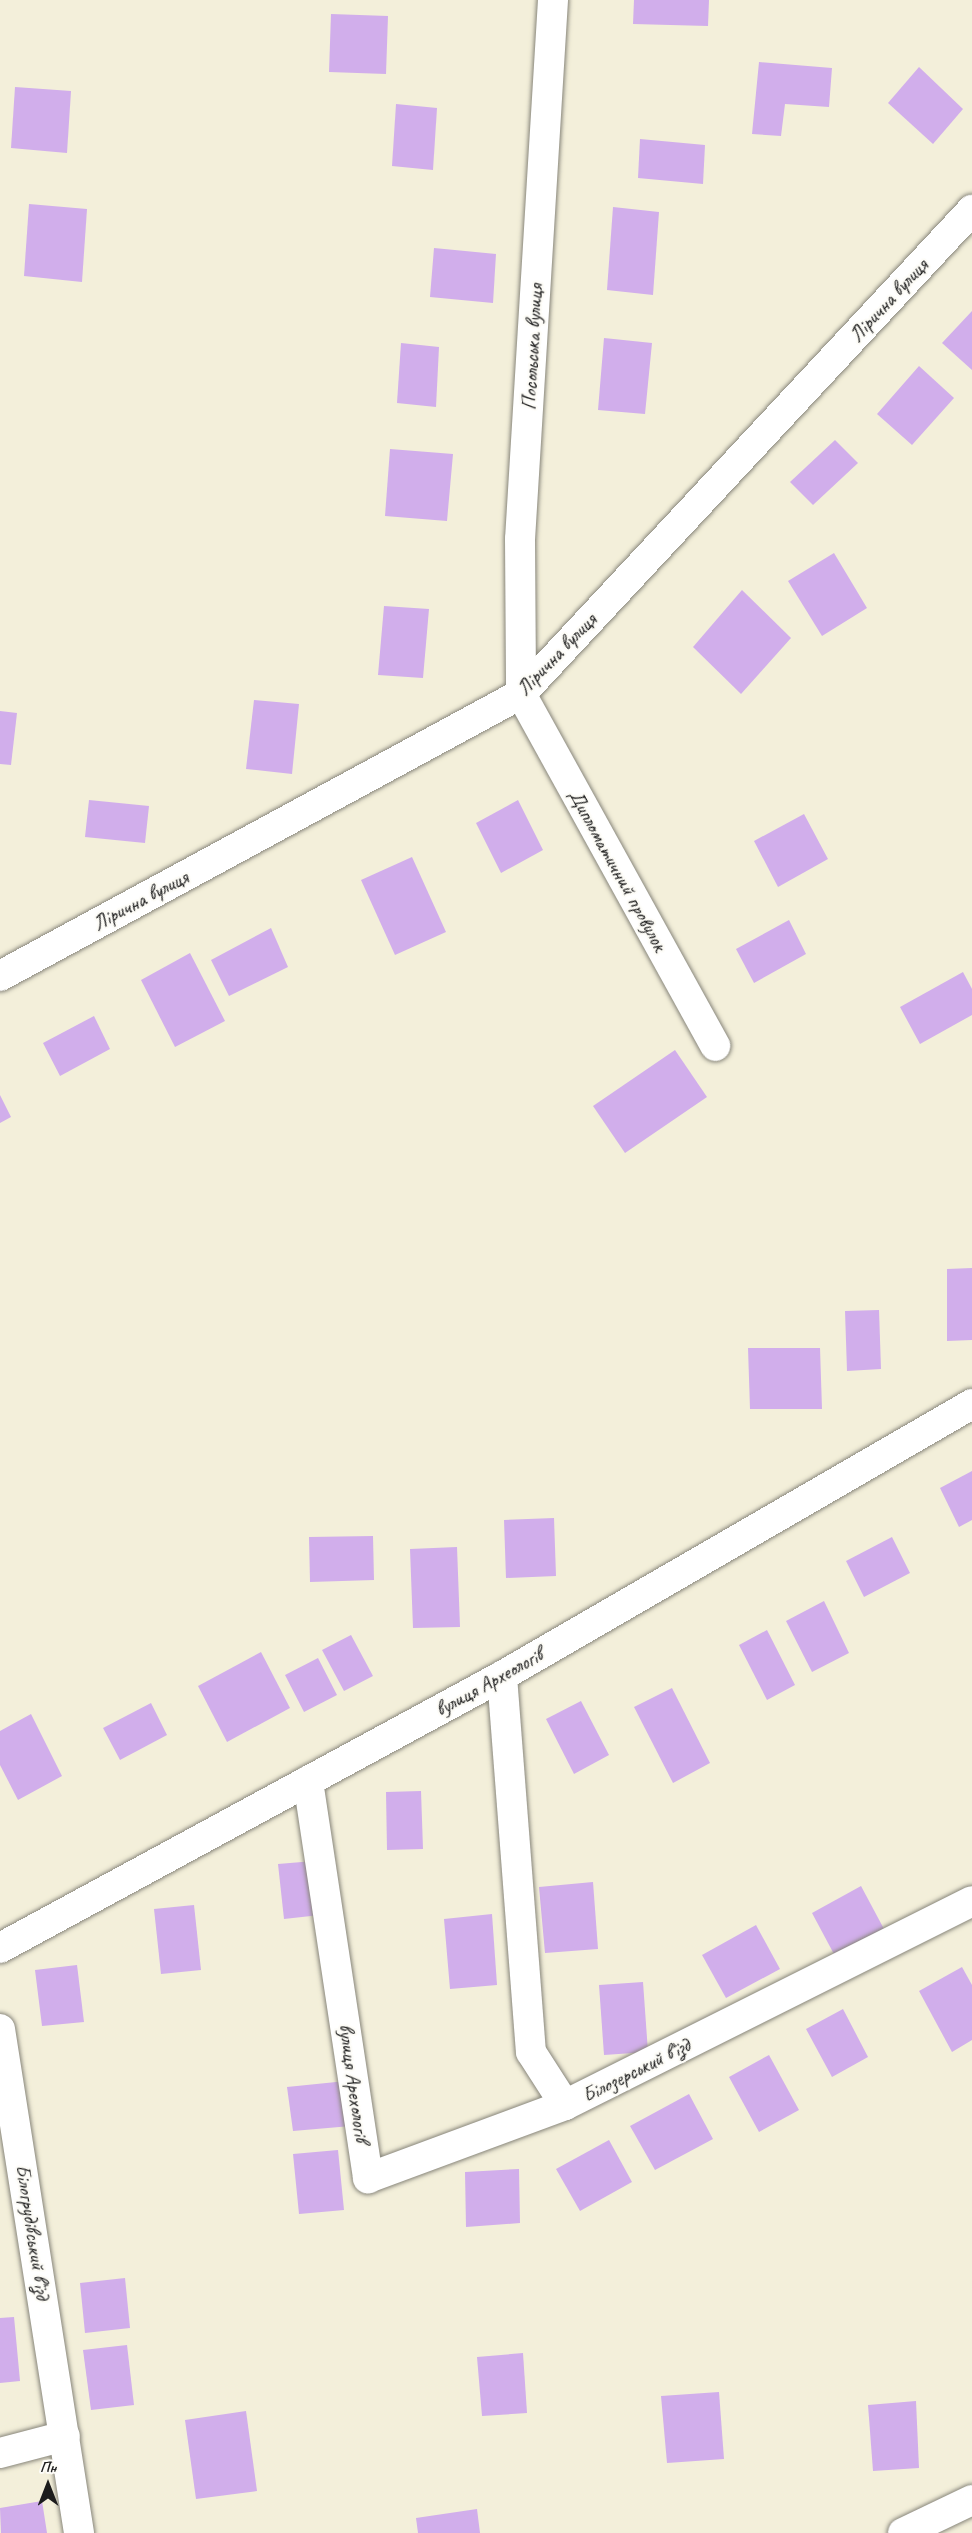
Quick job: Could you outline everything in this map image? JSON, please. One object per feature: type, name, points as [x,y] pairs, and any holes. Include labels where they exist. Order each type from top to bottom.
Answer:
[{"type":"street","name":"Посольська вулиця","points":[[521,694],[520,539],[553,0]]},
{"type":"street","name":"Лірична вулиця","points":[[0,976],[521,694],[972,210]]},
{"type":"street","name":"Дипломатичний провулок","points":[[521,694],[715,1046]]},
{"type":"street","name":"вулиця Археологів","points":[[0,1948],[502,1676],[972,1404]]},
{"type":"street","name":"Білозерський в'їзд","points":[[502,1676],[531,2052],[565,2105],[972,1901]]},
{"type":"street","name":"вулиця Арехологів","points":[[308,1781],[368,2178],[565,2105]]},
{"type":"street","name":"Білогрудівський в'їзд","points":[[0,2029],[79,2533]]},
{"type":"street","points":[[0,2453],[65,2436]]},
{"type":"street","points":[[903,2533],[972,2500]]},
{"type":"building","points":[[634,0],[709,0],[708,26],[633,24]]},
{"type":"building","points":[[331,14],[388,16],[386,74],[329,72]]},
{"type":"building","points":[[759,62],[832,68],[829,107],[785,104],[781,136],[752,134]]},
{"type":"building","points":[[919,67],[963,109],[933,144],[888,103]]},
{"type":"building","points":[[15,87],[71,91],[67,153],[11,148]]},
{"type":"building","points":[[396,104],[437,108],[433,170],[392,166]]},
{"type":"building","points":[[640,139],[705,145],[703,184],[638,178]]},
{"type":"building","points":[[29,204],[87,209],[82,282],[24,276]]},
{"type":"building","points":[[613,207],[659,212],[653,295],[607,290]]},
{"type":"building","points":[[434,248],[496,254],[493,303],[430,297]]},
{"type":"building","points":[[972,311],[972,370],[942,343]]},
{"type":"building","points":[[604,338],[652,343],[645,414],[598,410]]},
{"type":"building","points":[[401,343],[439,347],[436,407],[397,403]]},
{"type":"building","points":[[919,366],[954,398],[912,445],[877,414]]},
{"type":"building","points":[[835,440],[858,463],[813,505],[790,482]]},
{"type":"building","points":[[390,449],[453,454],[447,521],[385,516]]},
{"type":"building","points":[[834,553],[867,608],[822,636],[788,581]]},
{"type":"building","points":[[742,590],[791,638],[741,694],[693,647]]},
{"type":"building","points":[[384,606],[429,609],[423,678],[378,675]]},
{"type":"building","points":[[254,700],[299,704],[292,774],[246,769]]},
{"type":"building","points":[[0,711],[17,713],[11,765],[0,764]]},
{"type":"building","points":[[89,800],[149,806],[145,843],[85,837]]},
{"type":"building","points":[[518,800],[543,850],[501,873],[476,823]]},
{"type":"building","points":[[804,814],[828,859],[778,887],[754,841]]},
{"type":"building","points":[[412,857],[446,932],[395,955],[361,880]]},
{"type":"building","points":[[789,920],[806,954],[754,983],[736,949]]},
{"type":"building","points":[[271,928],[288,967],[229,996],[211,960]]},
{"type":"building","points":[[190,953],[225,1021],[175,1047],[141,980]]},
{"type":"building","points":[[963,972],[972,989],[972,1015],[920,1044],[900,1007]]},
{"type":"building","points":[[94,1016],[110,1049],[60,1076],[43,1043]]},
{"type":"building","points":[[675,1050],[707,1097],[625,1153],[593,1106]]},
{"type":"building","points":[[0,1095],[11,1117],[0,1123]]},
{"type":"building","points":[[972,1268],[972,1340],[947,1341],[947,1269]]},
{"type":"building","points":[[879,1310],[881,1369],[847,1371],[845,1311]]},
{"type":"building","points":[[748,1348],[820,1348],[822,1409],[750,1409]]},
{"type":"building","points":[[972,1471],[972,1520],[959,1527],[940,1488]]},
{"type":"building","points":[[554,1518],[556,1576],[506,1578],[504,1520]]},
{"type":"building","points":[[373,1536],[374,1580],[310,1582],[309,1537]]},
{"type":"building","points":[[892,1537],[910,1573],[864,1597],[846,1561]]},
{"type":"building","points":[[457,1547],[460,1627],[413,1628],[410,1549]]},
{"type":"building","points":[[824,1601],[849,1653],[812,1672],[786,1621]]},
{"type":"building","points":[[767,1630],[795,1685],[767,1700],[739,1645]]},
{"type":"building","points":[[351,1635],[373,1676],[344,1691],[322,1650]]},
{"type":"building","points":[[261,1652],[290,1708],[227,1742],[198,1686]]},
{"type":"building","points":[[318,1658],[337,1695],[304,1712],[285,1675]]},
{"type":"building","points":[[672,1688],[710,1763],[673,1783],[634,1707]]},
{"type":"building","points":[[581,1701],[609,1755],[574,1774],[546,1719]]},
{"type":"building","points":[[151,1703],[167,1735],[120,1760],[103,1728]]},
{"type":"building","points":[[31,1714],[62,1776],[18,1800],[0,1765],[0,1731]]},
{"type":"building","points":[[421,1791],[423,1849],[387,1850],[386,1792]]},
{"type":"building","points":[[314,1861],[320,1915],[284,1919],[278,1864]]},
{"type":"building","points":[[593,1882],[598,1949],[545,1953],[539,1887]]},
{"type":"building","points":[[861,1886],[884,1929],[835,1956],[812,1913]]},
{"type":"building","points":[[194,1905],[201,1970],[161,1974],[154,1909]]},
{"type":"building","points":[[492,1914],[497,1985],[450,1989],[444,1919]]},
{"type":"building","points":[[756,1925],[780,1969],[726,1998],[702,1955]]},
{"type":"building","points":[[77,1965],[84,2022],[42,2026],[35,1970]]},
{"type":"building","points":[[962,1967],[972,1985],[972,2040],[952,2052],[919,1991]]},
{"type":"building","points":[[643,1982],[648,2052],[604,2055],[599,1985]]},
{"type":"building","points":[[843,2009],[868,2057],[832,2077],[806,2029]]},
{"type":"building","points":[[769,2055],[799,2110],[759,2132],[729,2077]]},
{"type":"building","points":[[346,2081],[351,2126],[293,2131],[287,2087]]},
{"type":"building","points":[[689,2094],[713,2139],[655,2170],[630,2126]]},
{"type":"building","points":[[609,2140],[632,2182],[580,2211],[556,2169]]},
{"type":"building","points":[[338,2150],[344,2210],[299,2214],[293,2154]]},
{"type":"building","points":[[519,2169],[520,2223],[466,2227],[465,2172]]},
{"type":"building","points":[[125,2278],[130,2328],[85,2333],[80,2283]]},
{"type":"building","points":[[14,2317],[20,2381],[0,2383],[0,2318]]},
{"type":"building","points":[[127,2345],[134,2405],[91,2410],[83,2350]]},
{"type":"building","points":[[523,2353],[527,2413],[482,2416],[477,2357]]},
{"type":"building","points":[[719,2392],[724,2459],[667,2463],[661,2396]]},
{"type":"building","points":[[916,2401],[919,2468],[873,2471],[868,2405]]},
{"type":"building","points":[[246,2411],[257,2491],[196,2499],[185,2420]]},
{"type":"building","points":[[42,2501],[47,2533],[1,2533],[0,2508]]},
{"type":"building","points":[[477,2509],[480,2533],[418,2533],[416,2518]]}]
